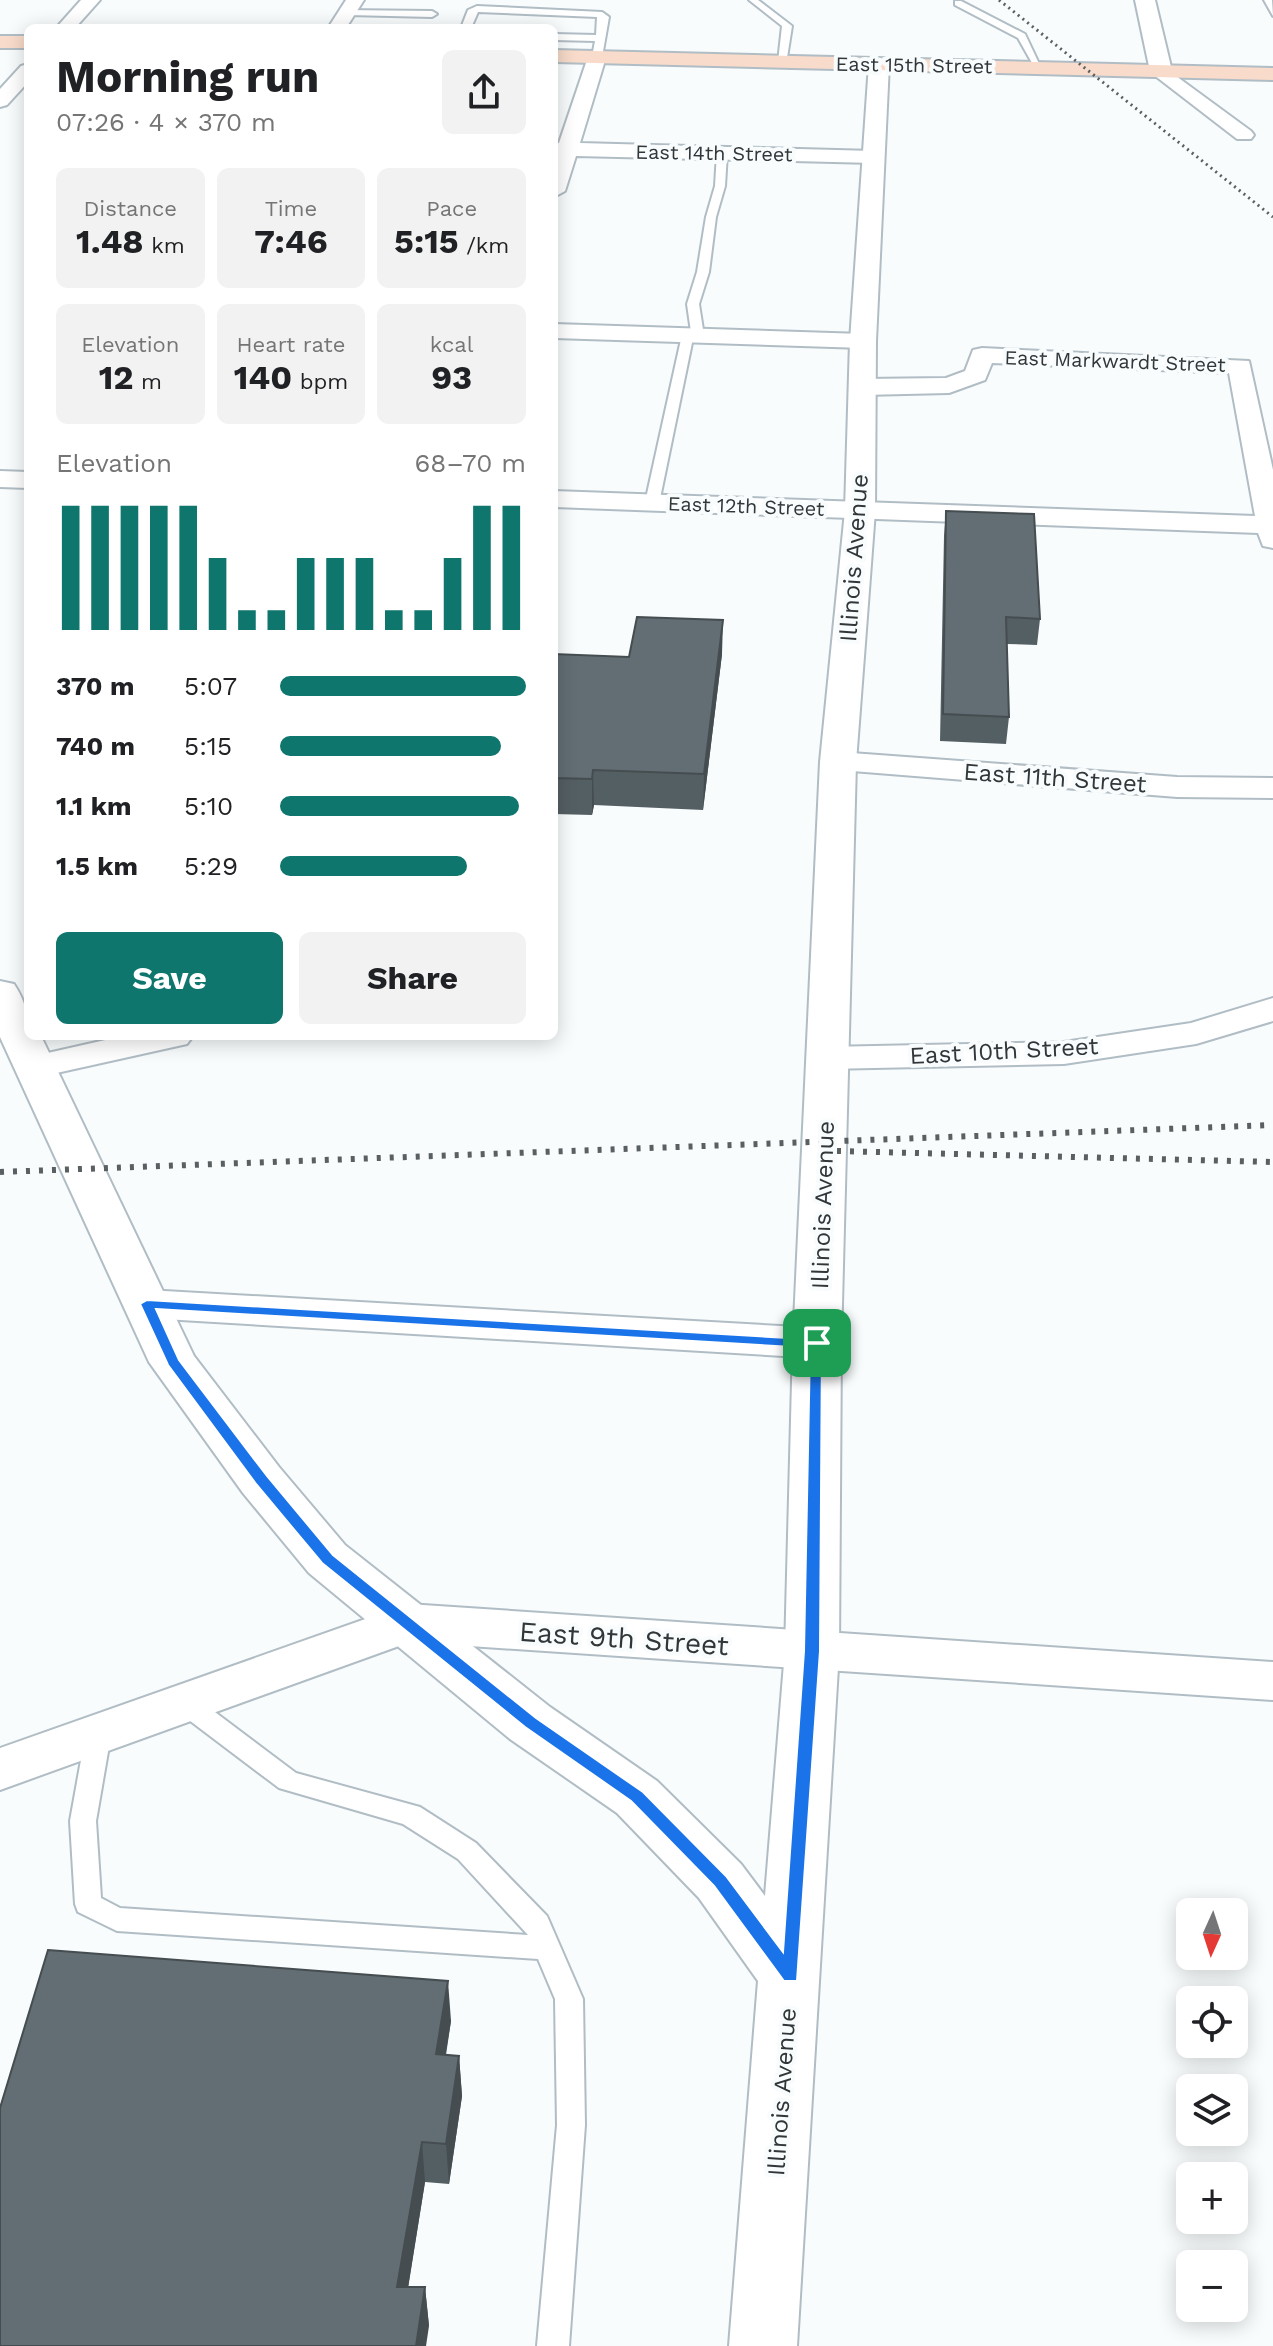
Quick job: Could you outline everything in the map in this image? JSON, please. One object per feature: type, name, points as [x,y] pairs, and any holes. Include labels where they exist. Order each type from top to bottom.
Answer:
[{"type":"main road","points":[[0,42],[24,42]]},
{"type":"main road","name":"East 15th Street","points":[[558,55],[598,47],[783,62],[1273,74]]},
{"type":"street","points":[[69,24],[91,0]]},
{"type":"street","points":[[1145,0],[1161,71],[1244,135]]},
{"type":"street","points":[[561,149],[598,47]]},
{"type":"street","name":"Illinois Avenue","points":[[763,2346],[812,1651],[817,1343],[838,762],[860,511],[863,341],[879,64]]},
{"type":"street","points":[[0,101],[24,74]]},
{"type":"street","name":"East 14th Street","points":[[561,149],[874,157]]},
{"type":"street","points":[[558,331],[863,341]]},
{"type":"street","name":"East Markwardt Street","points":[[863,387],[949,385],[976,375],[982,355],[1240,366],[1272,530]]},
{"type":"street","points":[[0,479],[24,480]]},
{"type":"street","name":"East 12th Street","points":[[558,499],[1272,530]]},
{"type":"street","name":"East 11th Street","points":[[838,762],[1177,787],[1273,788]]},
{"type":"street","points":[[2,1004],[173,1362],[261,1480],[327,1559],[530,1723],[637,1797],[720,1881],[790,1976]]},
{"type":"street","name":"East 10th Street","points":[[826,1058],[1064,1053],[1196,1033],[1273,1009]]},
{"type":"street","points":[[34,1067],[156,1040]]},
{"type":"street","points":[[147,1304],[817,1343]]},
{"type":"street","name":"East 9th Street","points":[[5,1768],[408,1623],[1273,1681]]},
{"type":"lane","points":[[753,0],[760,10],[782,20],[787,26],[783,62]]},
{"type":"lane","points":[[1268,0],[1273,13]]},
{"type":"lane","points":[[958,3],[1022,36],[1039,68]]},
{"type":"lane","points":[[467,24],[471,12],[477,9],[599,14],[604,17],[598,47],[558,38]]},
{"type":"lane","points":[[346,13],[432,14]]},
{"type":"lane","points":[[365,24],[372,13]]},
{"type":"lane","points":[[652,503],[693,335],[693,304],[703,272],[711,217],[720,186],[722,153]]},
{"type":"lane","points":[[186,1704],[288,1781],[411,1815],[467,1851],[537,1924],[569,1999],[571,2125],[553,2346]]},
{"type":"lane","points":[[89,1739],[96,1746],[83,1821],[88,1904],[117,1919],[548,1948]]},
{"type":"building","points":[[946,511],[1034,514],[1040,619],[1006,617],[1009,717],[943,714]]},
{"type":"building","points":[[637,617],[723,620],[704,774],[593,770],[592,779],[558,778],[558,654],[629,657]]},
{"type":"building","points":[[48,1950],[448,1981],[436,2054],[459,2056],[446,2144],[422,2142],[397,2287],[425,2287],[416,2346],[0,2346],[0,2108]]},
{"type":"railway","points":[[999,0],[1273,217]]},
{"type":"railway","points":[[0,1172],[1273,1125]]},
{"type":"railway","points":[[837,1151],[1273,1162]]},
{"type":"route","points":[[147,1304],[259,1311],[817,1343],[812,1651],[790,1976],[720,1881],[637,1797],[530,1723],[327,1559],[261,1480],[173,1362],[147,1304]]}]
